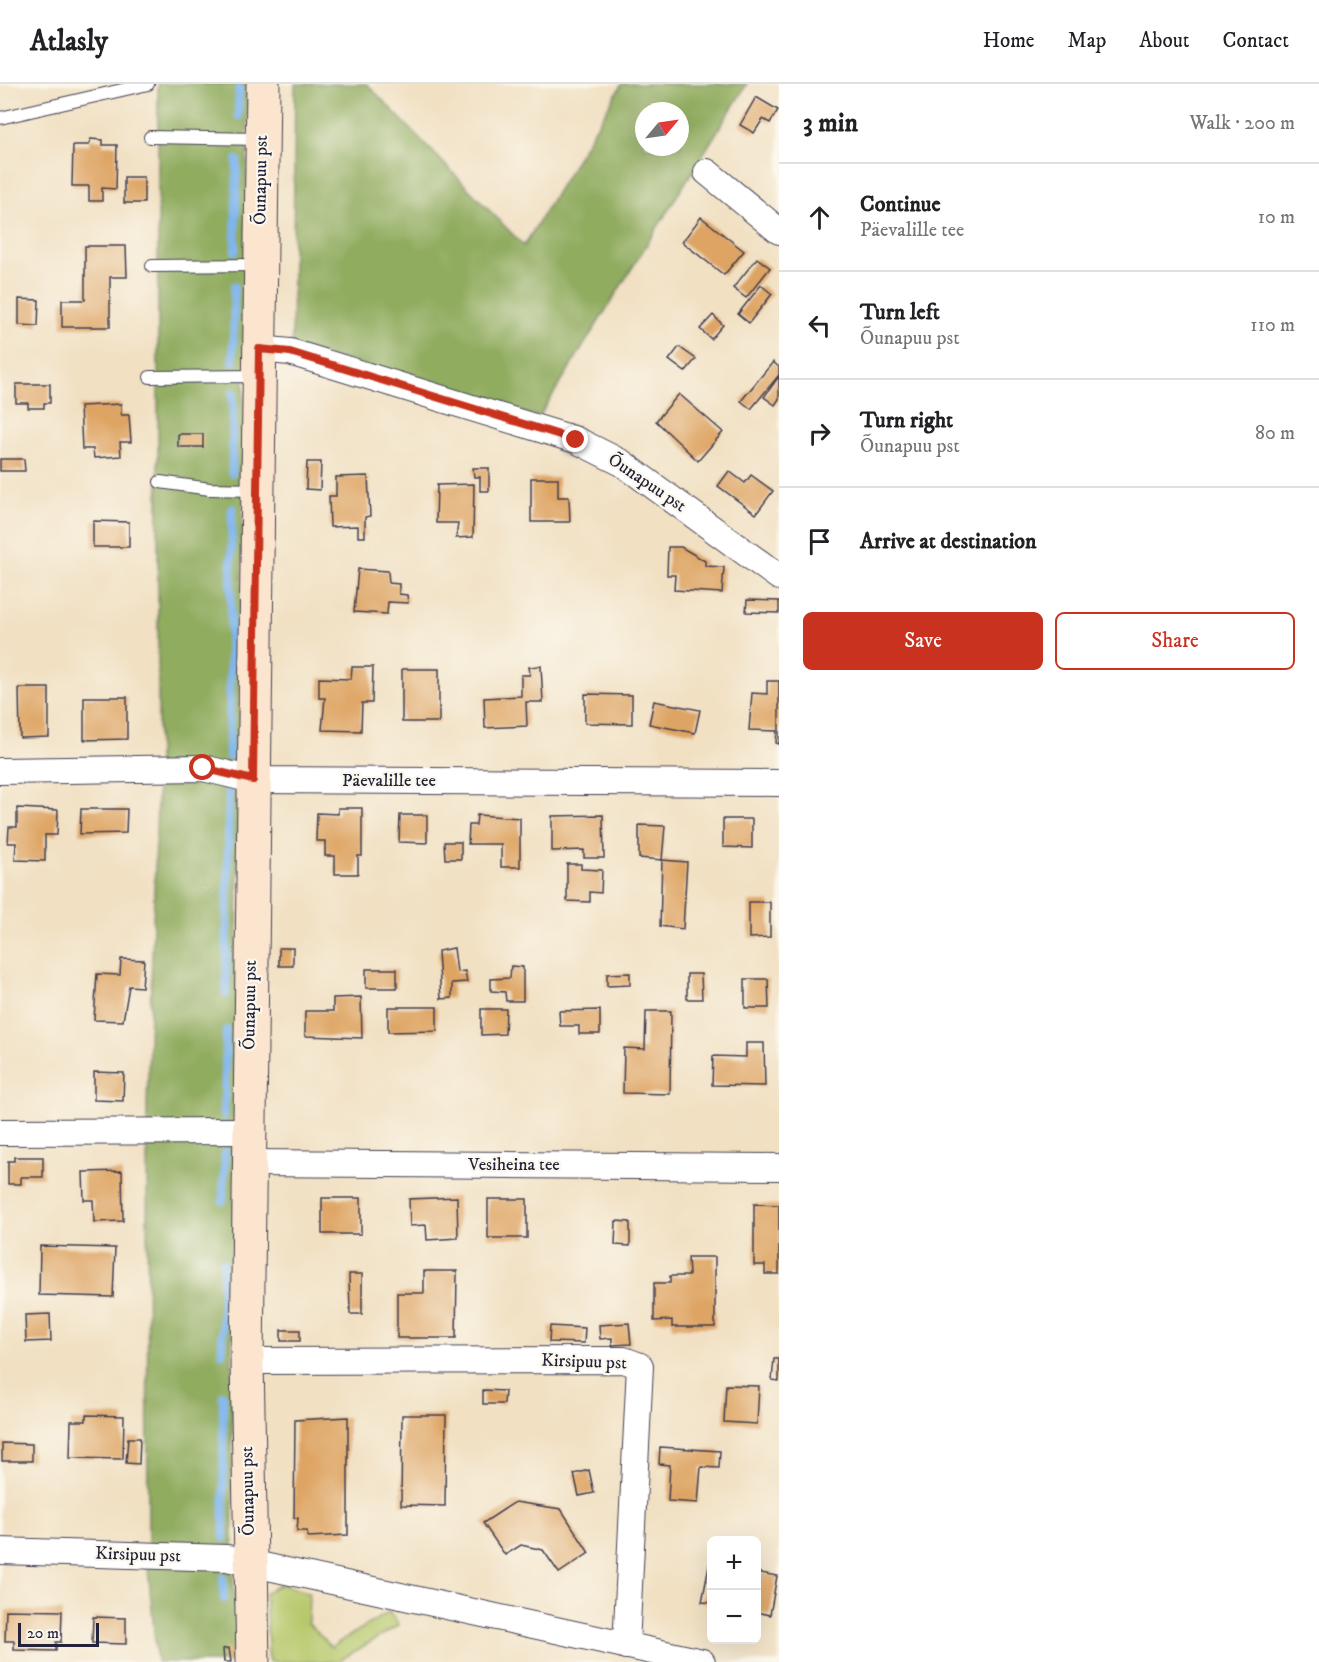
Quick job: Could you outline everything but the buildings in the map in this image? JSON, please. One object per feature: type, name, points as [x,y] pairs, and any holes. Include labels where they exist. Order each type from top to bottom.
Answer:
[{"type":"street","name":"Õunapuu pst","points":[[253,1662],[249,1563],[247,1360],[248,1131],[263,84]]},
{"type":"street","points":[[707,172],[779,231]]},
{"type":"street","name":"Õunapuu pst","points":[[258,362],[290,352],[576,440],[622,463],[779,577]]},
{"type":"street","name":"Päevalille tee","points":[[0,771],[203,768],[253,780],[779,783]]},
{"type":"street","points":[[0,1132],[248,1131]]},
{"type":"street","name":"Vesiheina tee","points":[[249,1163],[779,1167]]},
{"type":"street","name":"Kirsipuu pst","points":[[247,1360],[624,1360],[640,1366],[626,1646]]},
{"type":"street","name":"Kirsipuu pst","points":[[0,1551],[227,1558],[702,1662]]},
{"type":"lane","points":[[0,118],[148,84]]},
{"type":"lane","points":[[150,136],[261,139]]},
{"type":"lane","points":[[152,266],[260,265]]},
{"type":"lane","points":[[150,377],[258,362]]},
{"type":"lane","points":[[160,482],[210,489],[257,490]]},
{"type":"green space","points":[[158,84],[248,84],[232,1347],[233,1573],[239,1662],[157,1662],[148,1568],[147,1104],[158,774]]},
{"type":"green space","points":[[295,84],[367,84],[524,246],[622,84],[747,84],[539,417],[292,345]]},
{"type":"green space","points":[[281,1584],[309,1593],[308,1623],[331,1647],[389,1612],[399,1625],[337,1662],[269,1662],[265,1593]]},
{"type":"waterway","points":[[238,116],[239,88]]},
{"type":"waterway","points":[[235,251],[237,160]]},
{"type":"waterway","points":[[233,362],[234,286]]},
{"type":"waterway","points":[[232,473],[233,392]]},
{"type":"waterway","points":[[229,756],[232,508]]},
{"type":"waterway","points":[[226,994],[229,789]]},
{"type":"waterway","points":[[224,1116],[226,1030]]},
{"type":"waterway","points":[[223,1201],[225,1152]]},
{"type":"waterway","points":[[222,1353],[223,1263]]},
{"type":"waterway","points":[[223,1395],[224,1538]]},
{"type":"waterway","points":[[223,1578],[224,1599]]},
{"type":"route","points":[[203,768],[253,780],[259,349],[290,352],[576,440]]}]
